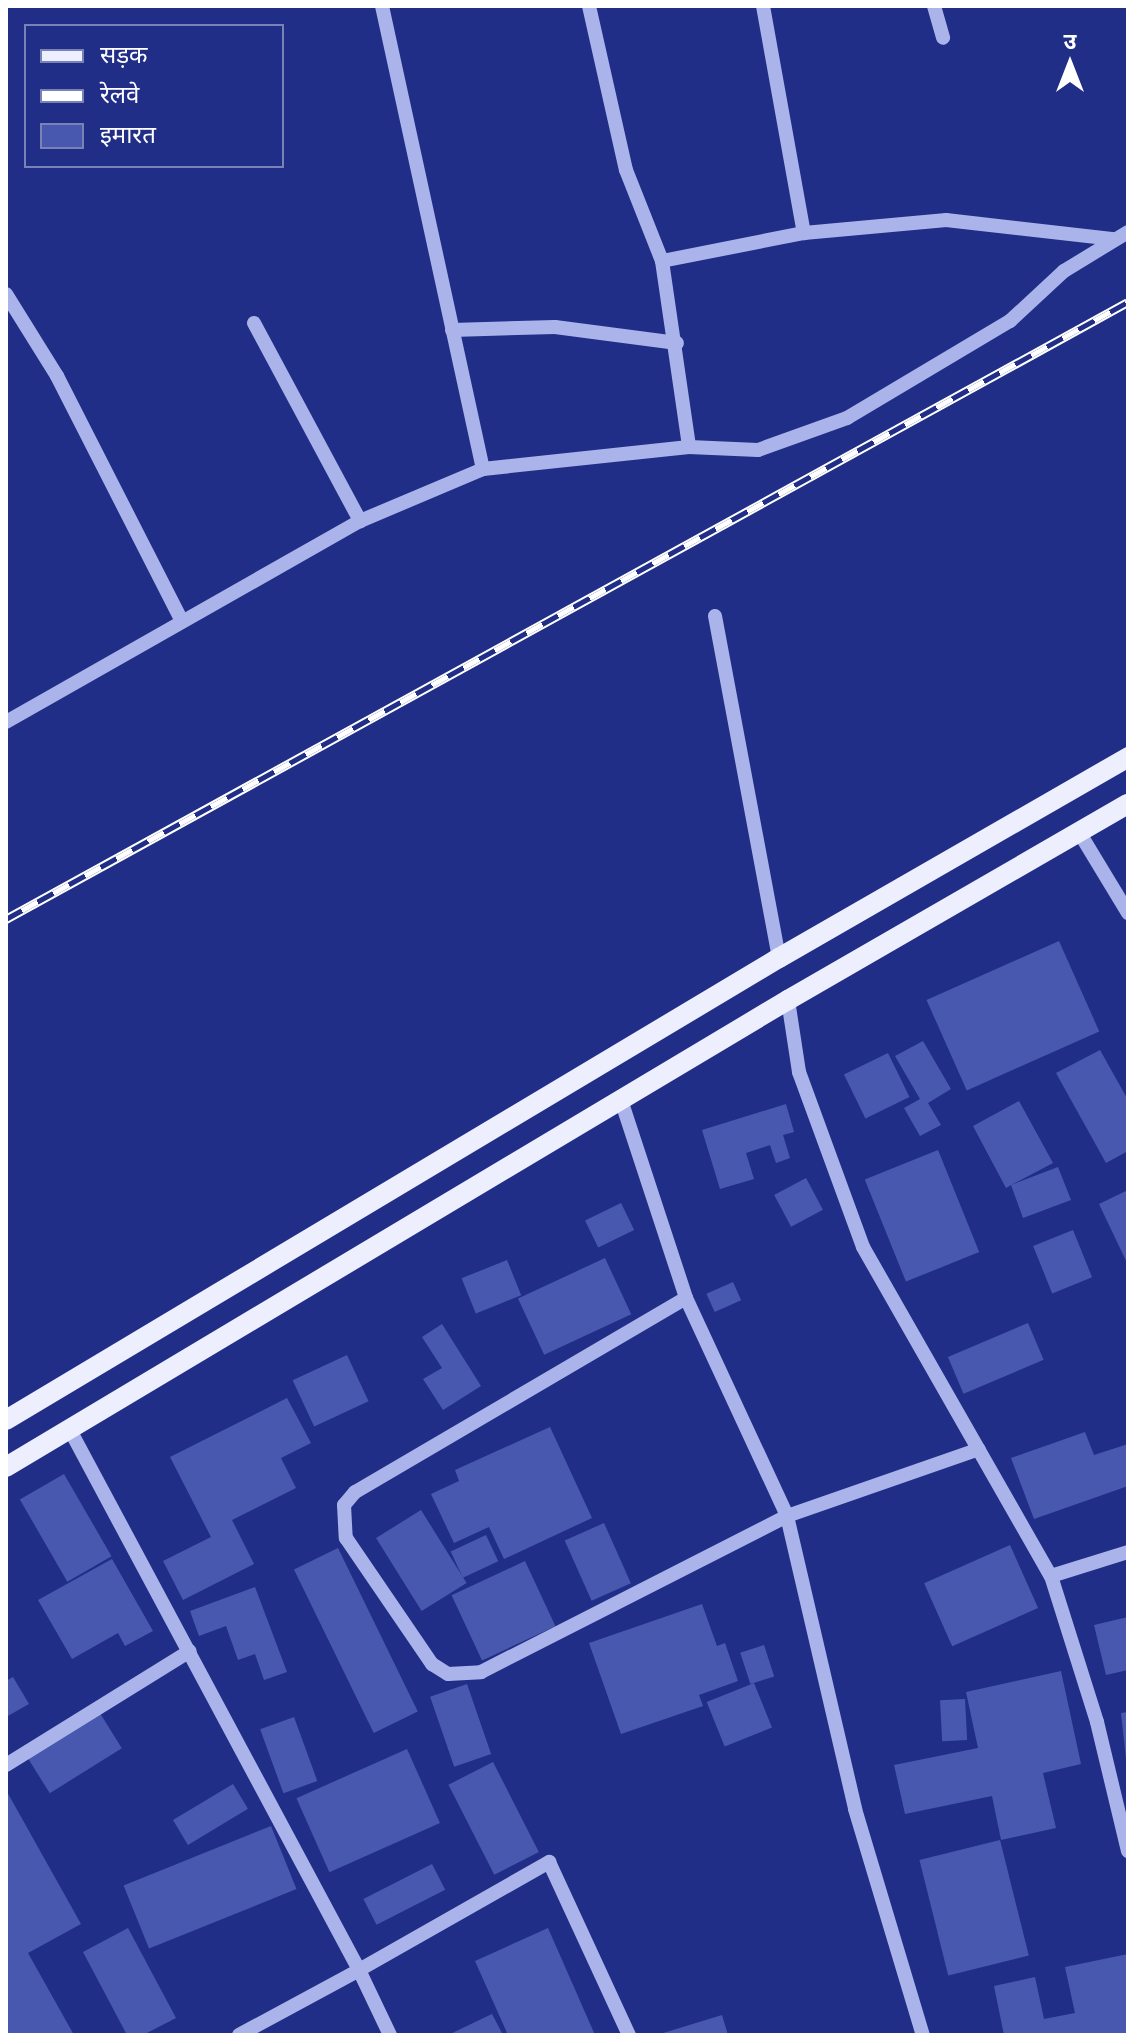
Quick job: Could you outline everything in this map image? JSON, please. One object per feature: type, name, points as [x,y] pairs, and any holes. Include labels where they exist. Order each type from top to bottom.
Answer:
[{"type":"main road","points":[[6,1420],[779,958],[1128,757]]},
{"type":"main road","points":[[6,1467],[788,1000],[1128,804]]},
{"type":"street","points":[[382,6],[483,469]]},
{"type":"street","points":[[589,6],[626,170],[662,261],[677,343],[689,447]]},
{"type":"street","points":[[763,6],[804,233]]},
{"type":"street","points":[[934,6],[943,38]]},
{"type":"street","points":[[662,261],[804,233],[946,220],[1121,235]]},
{"type":"street","points":[[8,715],[360,521],[483,469],[689,447],[758,450],[847,418],[1010,321],[1064,271],[1121,235]]},
{"type":"street","points":[[6,294],[57,376],[182,621]]},
{"type":"street","points":[[254,323],[360,521]]},
{"type":"street","points":[[452,330],[555,327],[677,343]]},
{"type":"street","points":[[715,616],[779,958]]},
{"type":"street","points":[[1079,832],[1128,913]]},
{"type":"street","points":[[788,1000],[799,1072],[863,1247],[1051,1576],[1097,1722],[1128,1851]]},
{"type":"street","points":[[621,1100],[686,1298],[787,1516],[855,1809],[923,2035]]},
{"type":"street","points":[[686,1298],[355,1492],[344,1505],[346,1538],[432,1664],[448,1674],[481,1672],[787,1516],[979,1449]]},
{"type":"street","points":[[70,1430],[359,1970],[390,2035]]},
{"type":"street","points":[[1051,1576],[1128,1552]]},
{"type":"street","points":[[6,1765],[190,1651]]},
{"type":"street","points":[[239,2035],[549,1862],[629,2035]]},
{"type":"building","points":[[1059,941],[1099,1031],[967,1090],[927,1000]]},
{"type":"building","points":[[923,1041],[951,1089],[928,1103],[941,1125],[920,1136],[904,1108],[920,1099],[895,1056]]},
{"type":"building","points":[[1100,1050],[1128,1100],[1128,1151],[1106,1163],[1056,1073]]},
{"type":"building","points":[[888,1053],[909,1097],[865,1119],[844,1074]]},
{"type":"building","points":[[1019,1101],[1053,1163],[1006,1188],[973,1126]]},
{"type":"building","points":[[786,1104],[794,1132],[783,1135],[790,1158],[776,1163],[770,1145],[746,1153],[754,1179],[720,1189],[702,1130]]},
{"type":"building","points":[[938,1150],[979,1252],[906,1282],[865,1180]]},
{"type":"building","points":[[1058,1167],[1071,1200],[1023,1218],[1011,1185]]},
{"type":"building","points":[[806,1178],[823,1210],[791,1227],[774,1195]]},
{"type":"building","points":[[1128,1190],[1128,1265],[1099,1204]]},
{"type":"building","points":[[621,1203],[634,1230],[598,1247],[585,1221]]},
{"type":"building","points":[[1073,1230],[1092,1277],[1052,1293],[1033,1246]]},
{"type":"building","points":[[605,1258],[631,1314],[544,1355],[518,1299]]},
{"type":"building","points":[[507,1260],[521,1295],[476,1314],[462,1278]]},
{"type":"building","points":[[733,1282],[741,1300],[715,1312],[707,1294]]},
{"type":"building","points":[[1028,1323],[1044,1360],[964,1394],[948,1357]]},
{"type":"building","points":[[442,1324],[481,1386],[443,1410],[423,1379],[442,1368],[422,1337]]},
{"type":"building","points":[[347,1355],[369,1401],[314,1427],[293,1380]]},
{"type":"building","points":[[287,1398],[311,1443],[281,1458],[296,1488],[232,1520],[254,1564],[183,1600],[163,1561],[211,1537],[170,1457]]},
{"type":"building","points":[[550,1427],[592,1518],[504,1559],[489,1527],[454,1543],[431,1494],[459,1481],[455,1470]]},
{"type":"building","points":[[1085,1432],[1094,1455],[1128,1444],[1128,1486],[1034,1519],[1011,1458]]},
{"type":"building","points":[[64,1474],[112,1556],[67,1582],[20,1500]]},
{"type":"building","points":[[421,1510],[467,1583],[422,1611],[376,1538]]},
{"type":"building","points":[[604,1523],[631,1583],[592,1601],[565,1540]]},
{"type":"building","points":[[486,1535],[498,1561],[463,1578],[451,1551]]},
{"type":"building","points":[[1010,1545],[1038,1608],[952,1646],[924,1583]]},
{"type":"building","points":[[338,1548],[418,1712],[374,1733],[294,1569]]},
{"type":"building","points":[[112,1559],[153,1631],[125,1646],[118,1633],[72,1659],[38,1600]]},
{"type":"building","points":[[525,1561],[555,1626],[482,1660],[452,1595]]},
{"type":"building","points":[[255,1587],[287,1672],[264,1680],[255,1654],[238,1660],[226,1626],[199,1636],[190,1611]]},
{"type":"building","points":[[702,1604],[717,1646],[725,1643],[738,1681],[699,1695],[703,1706],[621,1734],[589,1643]]},
{"type":"building","points":[[1128,1617],[1128,1670],[1106,1675],[1094,1625]]},
{"type":"building","points":[[764,1645],[774,1676],[750,1684],[740,1653]]},
{"type":"building","points":[[1061,1671],[1081,1764],[1043,1773],[1056,1828],[1001,1840],[992,1796],[905,1814],[894,1765],[978,1748],[966,1692]]},
{"type":"building","points":[[13,1677],[29,1704],[6,1717],[6,1681]]},
{"type":"building","points":[[754,1683],[772,1728],[725,1747],[707,1702]]},
{"type":"building","points":[[467,1684],[491,1754],[454,1767],[430,1697]]},
{"type":"building","points":[[965,1699],[967,1740],[942,1741],[940,1700]]},
{"type":"building","points":[[98,1710],[122,1748],[50,1793],[26,1755]]},
{"type":"building","points":[[1128,1712],[1128,1759],[1126,1759],[1121,1713]]},
{"type":"building","points":[[294,1717],[317,1781],[283,1793],[260,1729]]},
{"type":"building","points":[[407,1749],[440,1823],[329,1872],[296,1798]]},
{"type":"building","points":[[493,1762],[539,1852],[494,1875],[448,1785]]},
{"type":"building","points":[[233,1784],[248,1809],[188,1845],[173,1820]]},
{"type":"building","points":[[6,1790],[81,1924],[28,1953],[74,2035],[6,2035]]},
{"type":"building","points":[[271,1826],[296,1889],[149,1949],[124,1886]]},
{"type":"building","points":[[1000,1840],[1029,1955],[948,1976],[919,1860]]},
{"type":"building","points":[[432,1864],[445,1890],[377,1925],[363,1899]]},
{"type":"building","points":[[128,1928],[176,2018],[143,2035],[127,2035],[83,1952]]},
{"type":"building","points":[[548,1928],[595,2035],[508,2035],[475,1961]]},
{"type":"building","points":[[1128,1954],[1128,2035],[1004,2035],[994,1986],[1035,1977],[1044,2019],[1075,2013],[1065,1967]]},
{"type":"building","points":[[492,2014],[503,2035],[448,2035]]},
{"type":"building","points":[[722,2015],[728,2035],[660,2035],[660,2034]]},
{"type":"railway","points":[[6,919],[1128,302]]}]
